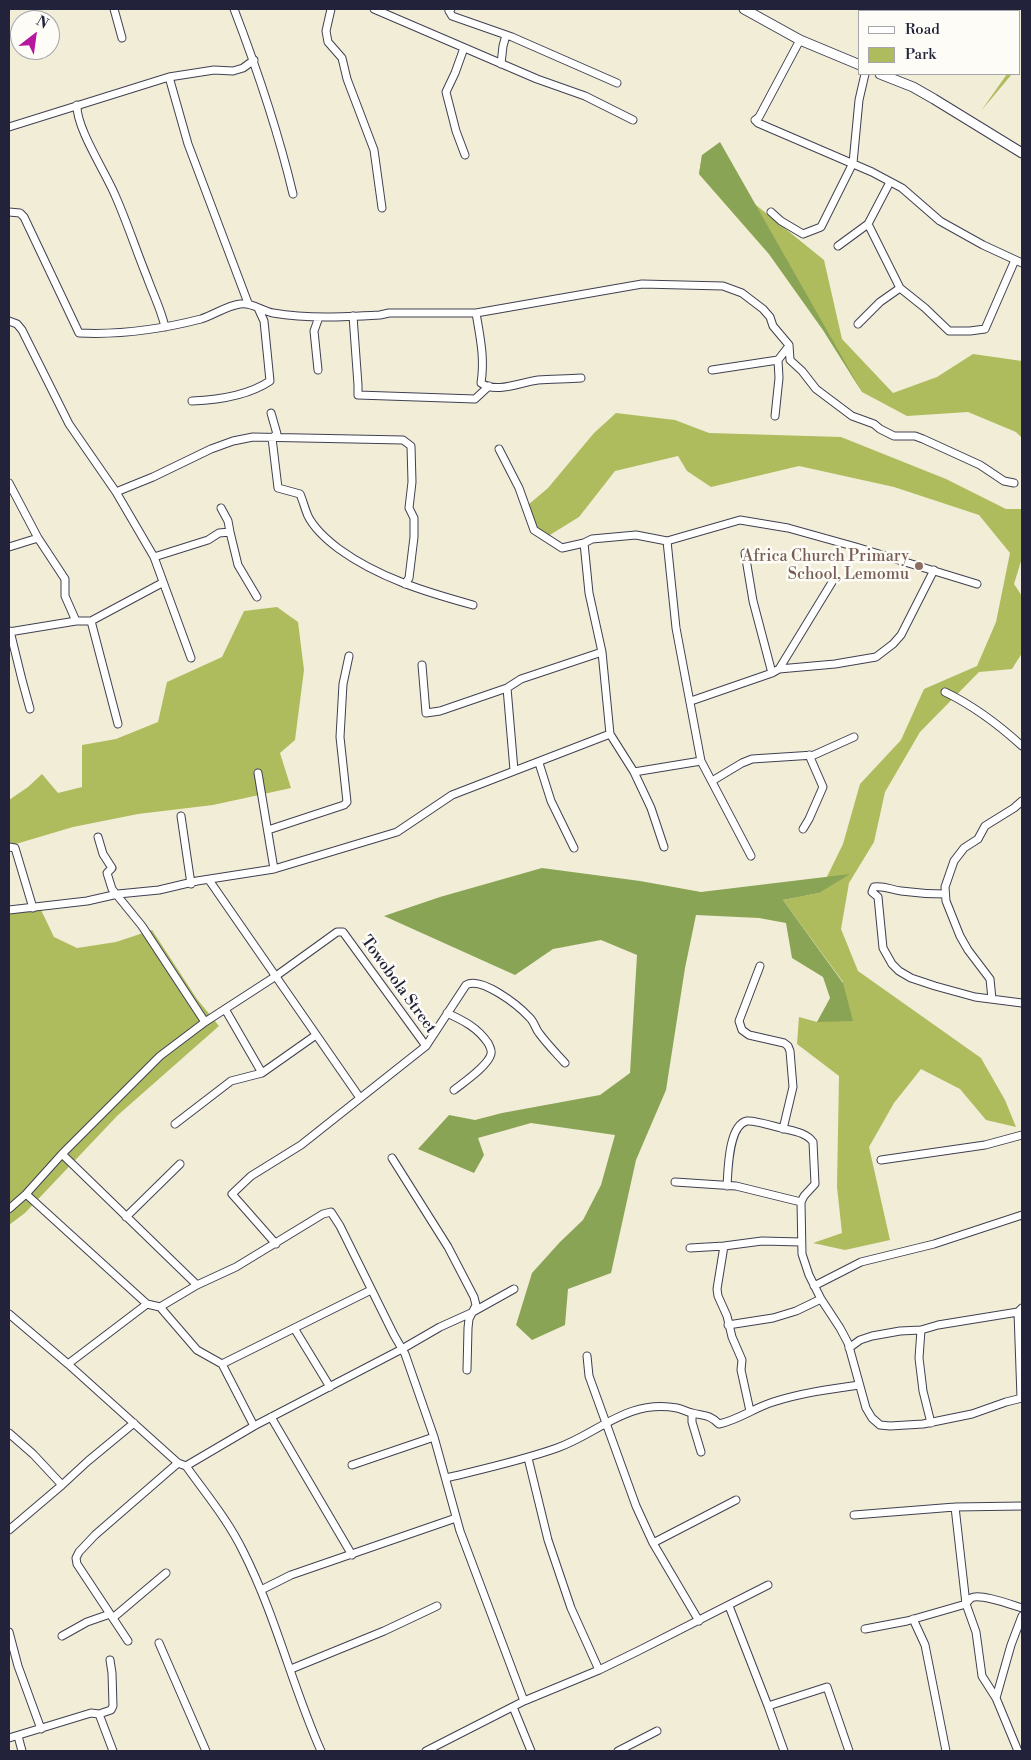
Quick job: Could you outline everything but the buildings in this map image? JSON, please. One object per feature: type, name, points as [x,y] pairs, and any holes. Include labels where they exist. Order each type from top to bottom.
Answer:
[{"type":"main road","points":[[744,9],[800,40],[858,64]]},
{"type":"main road","points":[[882,75],[927,95],[1022,154]]},
{"type":"street","points":[[114,9],[122,38]]},
{"type":"street","points":[[234,9],[254,60],[293,194]]},
{"type":"street","points":[[331,9],[326,31],[328,42],[342,58],[347,79],[374,150],[382,208]]},
{"type":"street","points":[[374,9],[537,80],[585,96],[633,120]]},
{"type":"street","points":[[451,9],[449,11],[452,16],[506,35],[617,84]]},
{"type":"street","points":[[502,64],[506,35]]},
{"type":"street","points":[[800,40],[759,117],[755,120],[758,123],[853,163],[902,188],[940,221],[983,245],[1019,261],[985,329],[949,331],[900,288],[868,224]]},
{"type":"street","points":[[464,48],[456,73],[446,92],[456,131],[465,156]]},
{"type":"street","points":[[9,127],[169,77],[214,70],[232,71],[243,68],[254,60]]},
{"type":"street","points":[[771,212],[781,221],[803,234],[821,227],[853,163],[859,100],[865,75]]},
{"type":"street","points":[[169,77],[188,144],[248,303]]},
{"type":"street","points":[[77,105],[76,113],[88,142],[116,196],[162,313],[165,327]]},
{"type":"street","points":[[838,246],[868,224],[890,182]]},
{"type":"street","points":[[9,212],[20,213],[24,217],[79,333],[127,332],[165,327],[214,315],[230,306],[248,303],[271,313],[318,318],[388,313],[476,313],[642,284],[723,286],[742,293],[754,301],[766,313],[773,326],[790,346],[790,360],[802,370],[816,389],[852,416],[874,424],[894,436],[915,436],[923,439],[980,465],[1004,481],[1014,483]]},
{"type":"street","points":[[858,324],[880,302],[900,288]]},
{"type":"street","points":[[192,401],[218,400],[263,386],[270,381],[264,320],[258,308]]},
{"type":"street","points":[[476,313],[484,365],[481,382],[486,386],[508,386],[536,380],[581,378]]},
{"type":"street","points":[[353,316],[358,395],[475,400],[490,386]]},
{"type":"street","points":[[318,318],[314,331],[318,370]]},
{"type":"street","points":[[9,321],[18,324],[22,330],[69,424],[116,492],[154,557],[191,658]]},
{"type":"street","points":[[712,370],[778,360],[790,346]]},
{"type":"street","points":[[775,416],[779,378],[778,360]]},
{"type":"street","points":[[271,413],[277,434],[272,438]]},
{"type":"street","points":[[116,492],[153,477],[210,449],[253,437],[403,440],[411,446],[412,482],[409,508],[414,518],[414,537],[409,578],[405,584]]},
{"type":"street","points":[[272,438],[278,488],[300,494],[308,517],[325,538],[357,562],[405,584],[473,605]]},
{"type":"street","points":[[499,449],[519,488],[534,530],[562,548],[584,543],[592,539],[636,535],[667,541],[740,520],[788,528],[977,584]]},
{"type":"street","points":[[9,484],[38,538],[66,579],[65,596],[76,621]]},
{"type":"street","points":[[221,508],[228,521],[238,565],[257,597]]},
{"type":"street","points":[[154,557],[208,540],[219,533],[230,532]]},
{"type":"street","points":[[9,548],[38,538]]},
{"type":"street","points":[[667,541],[676,628],[701,761],[751,856]]},
{"type":"street","points":[[584,543],[589,592],[602,652],[610,734],[634,772],[651,808],[664,847]]},
{"type":"street","points":[[745,552],[753,601],[775,671]]},
{"type":"street","points":[[691,701],[775,671],[876,657],[901,635],[934,570]]},
{"type":"street","points":[[775,671],[834,579]]},
{"type":"street","points":[[30,709],[10,631],[76,621],[91,621],[162,583]]},
{"type":"street","points":[[91,621],[118,724]]},
{"type":"street","points":[[422,665],[426,713],[440,711],[507,688],[520,679],[602,652]]},
{"type":"street","points":[[268,830],[344,806],[347,802],[340,737],[343,684],[349,656]]},
{"type":"street","points":[[507,688],[514,770]]},
{"type":"street","points":[[945,692],[967,703],[998,724],[1022,746]]},
{"type":"street","points":[[9,910],[87,901],[116,894],[159,890],[274,868],[397,832],[452,795],[610,734]]},
{"type":"street","points":[[712,781],[752,759],[814,755],[854,737]]},
{"type":"street","points":[[803,829],[823,787],[808,755]]},
{"type":"street","points":[[634,772],[701,761]]},
{"type":"street","points":[[539,763],[551,801],[574,848]]},
{"type":"street","points":[[258,773],[274,868]]},
{"type":"street","points":[[992,999],[990,978],[968,950],[960,936],[944,888],[948,872],[964,848],[978,839],[985,826],[1022,801]]},
{"type":"street","points":[[181,816],[192,884]]},
{"type":"street","points":[[98,837],[103,854],[112,868],[107,873],[112,889],[142,926],[206,1022]]},
{"type":"street","points":[[9,847],[16,848],[33,908]]},
{"type":"street","points":[[209,880],[360,1098]]},
{"type":"street","points":[[945,894],[915,893],[881,886],[874,887],[872,892],[878,897],[883,948],[892,964],[911,978],[935,986],[975,997],[1022,1003]]},
{"type":"street","name":"Towobola Street","points":[[276,976],[340,931],[373,972],[426,1046]]},
{"type":"street","points":[[760,966],[739,1021],[742,1030],[749,1035],[784,1043],[788,1046],[793,1087],[783,1129]]},
{"type":"street","points":[[9,1209],[26,1194],[62,1154],[160,1056],[206,1022],[276,976]]},
{"type":"street","points":[[276,1244],[232,1194],[251,1176],[300,1145],[426,1046],[466,985],[470,982],[480,983],[504,996],[530,1017],[538,1032],[565,1063]]},
{"type":"street","points":[[225,1009],[262,1073]]},
{"type":"street","points":[[447,1014],[474,1027],[480,1032],[491,1049],[491,1055],[483,1065],[454,1090]]},
{"type":"street","points":[[175,1124],[231,1080],[262,1073],[316,1035]]},
{"type":"street","points":[[728,1186],[730,1149],[741,1124],[748,1121],[804,1134],[812,1142],[815,1184],[801,1202],[802,1254],[814,1286],[840,1328],[849,1348],[866,1408],[872,1418],[880,1424],[890,1426],[931,1423],[972,1414],[1021,1398],[1020,1310],[922,1330],[900,1331],[872,1336],[860,1340],[849,1348]]},
{"type":"street","points":[[881,1160],[985,1145],[1022,1135]]},
{"type":"street","points":[[62,1154],[197,1285]]},
{"type":"street","points":[[392,1158],[448,1247],[474,1297],[476,1305],[471,1313],[468,1328],[467,1370]]},
{"type":"street","points":[[126,1217],[180,1164]]},
{"type":"street","points":[[675,1182],[728,1186],[801,1202]]},
{"type":"street","points":[[26,1194],[148,1304],[160,1307],[197,1350],[222,1364],[254,1426]]},
{"type":"street","points":[[160,1307],[197,1285],[236,1267],[323,1214],[331,1212],[340,1226],[405,1354],[434,1437],[456,1518],[524,1701]]},
{"type":"street","points":[[814,1286],[861,1262],[934,1244],[1022,1216]]},
{"type":"street","points":[[690,1248],[762,1241],[801,1242]]},
{"type":"street","points":[[724,1246],[717,1289],[718,1296],[728,1316],[728,1325],[742,1360],[742,1378],[750,1412]]},
{"type":"street","points":[[128,1641],[77,1564],[76,1558],[79,1552],[95,1535],[182,1464],[402,1350],[440,1327],[471,1313],[514,1289]]},
{"type":"street","points":[[222,1364],[371,1290]]},
{"type":"street","points":[[728,1325],[773,1318],[796,1311],[821,1299]]},
{"type":"street","points":[[68,1364],[148,1304]]},
{"type":"street","points":[[9,1314],[182,1464],[231,1528],[261,1590],[321,1751]]},
{"type":"street","points":[[294,1328],[330,1387]]},
{"type":"street","points":[[922,1330],[919,1358],[923,1391],[931,1423]]},
{"type":"street","points":[[587,1356],[589,1376],[636,1506],[653,1543],[699,1621]]},
{"type":"street","points":[[446,1478],[528,1458],[573,1442],[621,1414],[641,1409],[660,1406],[679,1408],[712,1417],[719,1424],[729,1422],[773,1402],[819,1391],[859,1385]]},
{"type":"street","points":[[692,1413],[696,1438],[701,1452]]},
{"type":"street","points":[[271,1417],[352,1555]]},
{"type":"street","points":[[9,1530],[134,1423]]},
{"type":"street","points":[[9,1433],[33,1454],[62,1485]]},
{"type":"street","points":[[352,1465],[434,1437]]},
{"type":"street","points":[[528,1458],[548,1540],[571,1608],[599,1670]]},
{"type":"street","points":[[653,1543],[736,1500]]},
{"type":"street","points":[[854,1515],[955,1507],[1022,1506]]},
{"type":"street","points":[[955,1507],[966,1604],[976,1632],[982,1676],[996,1698],[1018,1751]]},
{"type":"street","points":[[261,1590],[291,1575],[456,1518]]},
{"type":"street","points":[[62,1636],[87,1622],[112,1616],[166,1573]]},
{"type":"street","points":[[426,1751],[437,1749],[524,1701],[599,1670],[768,1585]]},
{"type":"street","points":[[864,1629],[913,1619],[966,1604],[971,1598],[975,1597],[991,1599],[1022,1608]]},
{"type":"street","points":[[290,1669],[384,1632],[437,1606]]},
{"type":"street","points":[[729,1606],[784,1751]]},
{"type":"street","points":[[996,1698],[1011,1645],[1022,1616]]},
{"type":"street","points":[[913,1619],[925,1646],[946,1751]]},
{"type":"street","points":[[9,1632],[18,1666],[41,1729]]},
{"type":"street","points":[[159,1643],[206,1751]]},
{"type":"street","points":[[9,1738],[91,1713],[108,1712],[113,1706],[110,1660]]},
{"type":"street","points":[[768,1706],[827,1688],[849,1751]]},
{"type":"street","points":[[513,1707],[531,1751]]},
{"type":"street","points":[[99,1714],[113,1751]]},
{"type":"street","points":[[618,1751],[631,1748],[657,1731]]},
{"type":"street","points":[[18,1736],[22,1751]]},
{"type":"green space","points":[[1006,75],[1011,75],[981,111]]},
{"type":"green space","points":[[720,142],[862,392],[823,330],[769,254],[699,174],[702,155]]},
{"type":"green space","points":[[702,155],[751,201],[824,260],[842,339],[893,393],[937,377],[973,354],[1022,361],[1022,438],[1016,432],[968,412],[907,416],[862,392],[823,330],[769,254],[699,174]]},
{"type":"green space","points":[[616,413],[675,420],[709,433],[841,437],[946,479],[1006,509],[1022,509],[1022,558],[1014,584],[1022,596],[1022,653],[1012,669],[979,672],[920,732],[885,792],[874,842],[849,883],[841,929],[858,971],[981,1058],[1005,1100],[1016,1127],[986,1120],[960,1089],[921,1069],[894,1103],[869,1147],[890,1240],[845,1250],[813,1243],[842,1233],[837,1187],[839,1076],[797,1044],[799,1017],[817,1022],[843,982],[783,900],[819,893],[843,844],[860,784],[901,740],[924,689],[977,666],[996,622],[1010,553],[979,515],[894,487],[799,466],[711,487],[687,471],[678,456],[615,471],[579,517],[545,538],[522,510],[548,488],[594,433]]},
{"type":"green space","points":[[277,607],[298,622],[304,670],[295,740],[280,753],[291,788],[213,805],[138,814],[73,827],[9,846],[9,800],[28,787],[42,774],[58,793],[82,787],[82,745],[116,739],[158,722],[167,682],[222,657],[244,611]]},
{"type":"green space","points":[[542,868],[640,881],[701,892],[850,874],[819,893],[783,900],[843,983],[853,1021],[817,1022],[830,998],[823,977],[792,958],[786,923],[759,918],[696,915],[685,968],[666,1090],[636,1160],[611,1273],[568,1289],[565,1325],[532,1340],[516,1325],[532,1273],[583,1220],[601,1185],[615,1135],[531,1123],[478,1138],[484,1155],[474,1173],[418,1149],[449,1115],[475,1120],[502,1113],[600,1095],[630,1073],[637,955],[601,940],[553,949],[515,975],[384,916],[440,897]]},
{"type":"green space","points":[[41,910],[54,937],[77,948],[116,942],[152,930],[197,999],[219,1026],[118,1115],[25,1213],[9,1225],[9,913]]},
{"type":"place","name":"Africa Church Primary School, Lemomu","points":[[919,566]]}]
